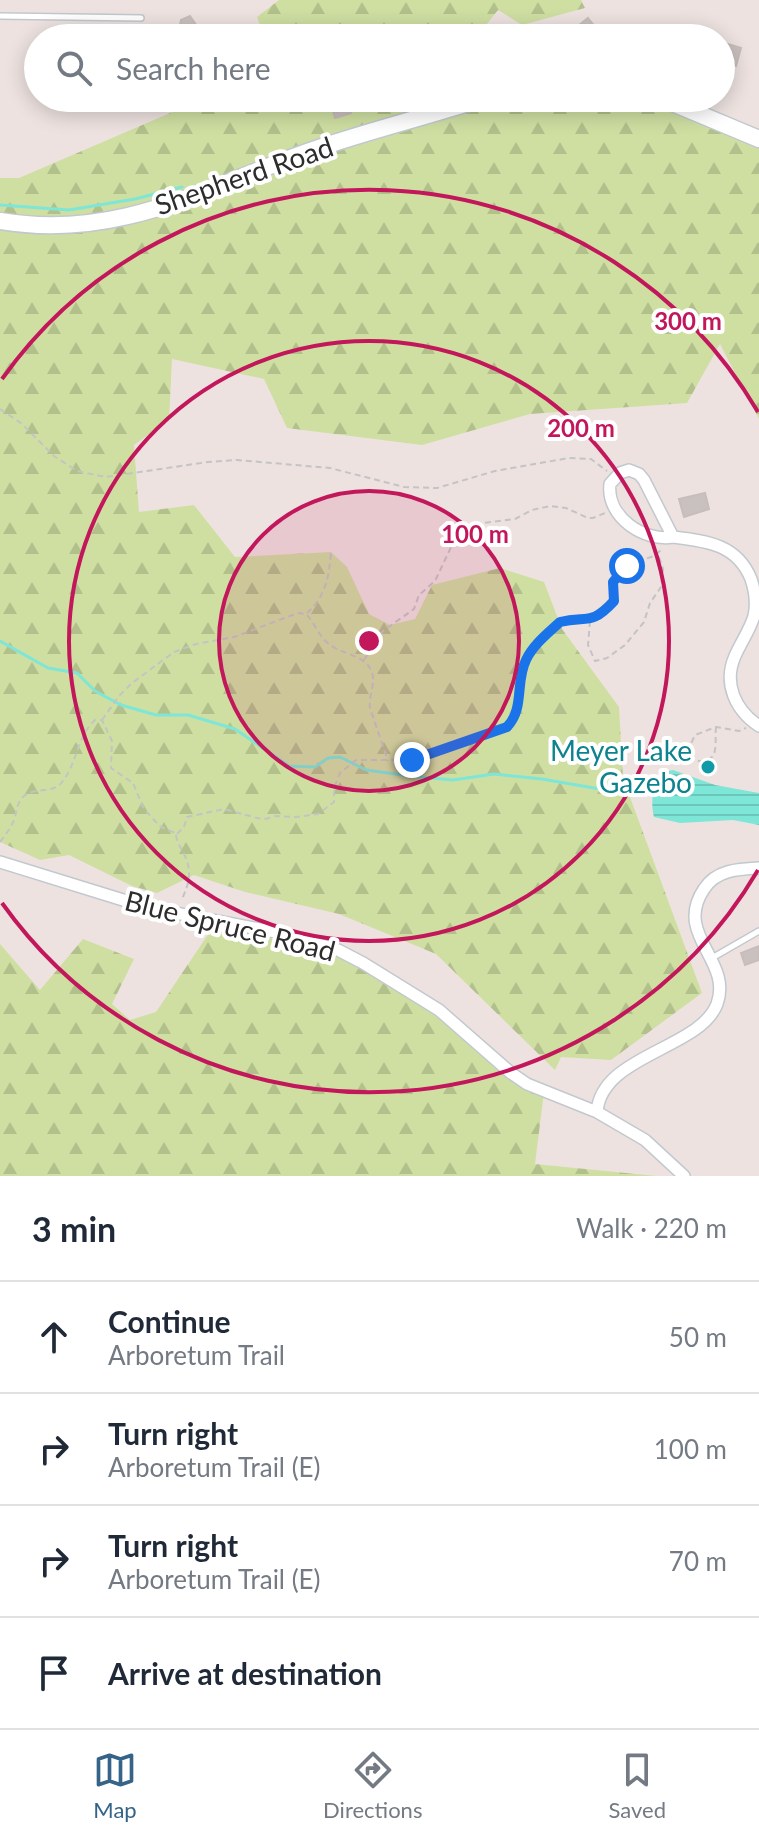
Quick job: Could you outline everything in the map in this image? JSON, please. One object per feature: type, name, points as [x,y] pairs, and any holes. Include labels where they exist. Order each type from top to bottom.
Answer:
[{"type":"street","name":"Shepherd Road","points":[[0,221],[64,226],[127,216],[212,191],[317,149],[438,112]]},
{"type":"street","points":[[694,112],[759,139]]},
{"type":"street","points":[[669,538],[639,474],[624,471],[613,478],[609,491],[615,506],[620,515],[641,534],[669,538],[719,545],[738,558],[749,574],[755,597],[754,617],[733,661],[730,681],[738,706],[755,723]]},
{"type":"street","name":"Blue Spruce Road","points":[[0,862],[149,908],[281,933],[338,950],[439,1010],[527,1084],[597,1112],[645,1140],[684,1176]]},
{"type":"street","points":[[597,1112],[597,1104],[610,1083],[628,1068],[710,1016],[719,994],[718,975],[695,927],[694,917],[700,894],[712,879],[722,874],[759,868]]},
{"type":"lane","points":[[0,16],[141,18]]},
{"type":"lane","points":[[711,959],[759,931]]},
{"type":"path","points":[[0,409],[21,423],[54,456],[77,471],[106,477],[208,462],[274,461],[347,471],[404,487],[437,488],[495,471],[569,458],[591,459],[613,478]]},
{"type":"path","points":[[363,661],[383,631],[414,609],[419,595],[435,581],[453,543],[475,524],[515,519],[532,510],[550,506],[593,518],[615,506]]},
{"type":"path","points":[[181,901],[190,870],[176,841],[187,817],[224,809],[266,819],[318,814],[334,802],[334,788],[340,773],[356,760],[412,760],[507,727],[515,719],[525,662],[534,647],[560,622],[591,620],[614,601],[613,582],[627,566],[658,554],[669,538]]},
{"type":"path","points":[[306,614],[324,592],[330,575],[331,552]]},
{"type":"path","points":[[591,620],[590,651],[595,661],[601,661],[625,645],[644,622],[650,603],[661,587],[663,569],[658,554]]},
{"type":"path","points":[[102,720],[132,683],[174,652],[196,644],[234,637],[298,613],[306,614],[328,644],[363,661],[371,669],[370,708],[388,762]]},
{"type":"path","points":[[0,842],[14,821],[16,807],[23,797],[61,784],[78,753],[79,741],[95,720],[102,720]]},
{"type":"path","points":[[102,720],[112,741],[111,768],[133,783],[143,807],[152,818],[161,827],[177,834]]},
{"type":"path","points":[[716,727],[716,751],[707,759],[693,760],[688,750],[695,735],[716,727],[743,731],[755,723]]},
{"type":"green space","points":[[279,0],[581,0],[585,8],[526,24],[498,10],[487,24],[260,24],[257,17]]},
{"type":"green space","points":[[172,112],[694,112],[759,139],[759,419],[720,344],[687,403],[530,414],[422,445],[287,428],[264,379],[172,359],[169,420],[134,445],[139,512],[194,505],[235,557],[331,552],[347,567],[369,614],[390,625],[415,619],[432,585],[500,568],[544,582],[562,629],[619,707],[623,778],[702,993],[611,1060],[561,1057],[555,1070],[436,954],[339,914],[245,892],[194,875],[157,893],[132,886],[69,855],[40,860],[0,842],[0,178],[19,178]]},
{"type":"green space","points":[[217,921],[320,943],[408,989],[544,1092],[535,1164],[656,1176],[0,1176],[0,944],[40,990],[83,939],[134,959],[112,1004],[130,1020],[156,1012]]},
{"type":"water","points":[[673,770],[715,785],[759,793],[759,825],[733,820],[680,823],[654,817],[654,788],[661,776]]},
{"type":"building","points":[[190,16],[196,24],[180,24],[181,20]]},
{"type":"building","points":[[735,46],[741,48],[735,66]]},
{"type":"building","points":[[333,112],[351,112],[351,113],[335,118]]},
{"type":"building","points":[[705,493],[709,509],[684,517],[679,499]]},
{"type":"building","points":[[759,946],[759,960],[745,965],[741,953]]},
{"type":"waterway","points":[[0,205],[69,210],[182,187]]},
{"type":"waterway","points":[[0,641],[48,668],[77,673],[95,691],[121,705],[156,715],[188,715],[235,729],[289,766],[315,767],[328,758],[340,757],[366,770],[410,776],[453,780],[494,774],[617,792]]},
{"type":"place","name":"Meyer Lake Gazebo","points":[[708,767]]},
{"type":"route","points":[[412,760],[507,727],[515,719],[519,683],[525,662],[534,647],[560,622],[591,620],[609,607],[615,597],[613,582],[627,566]]}]
